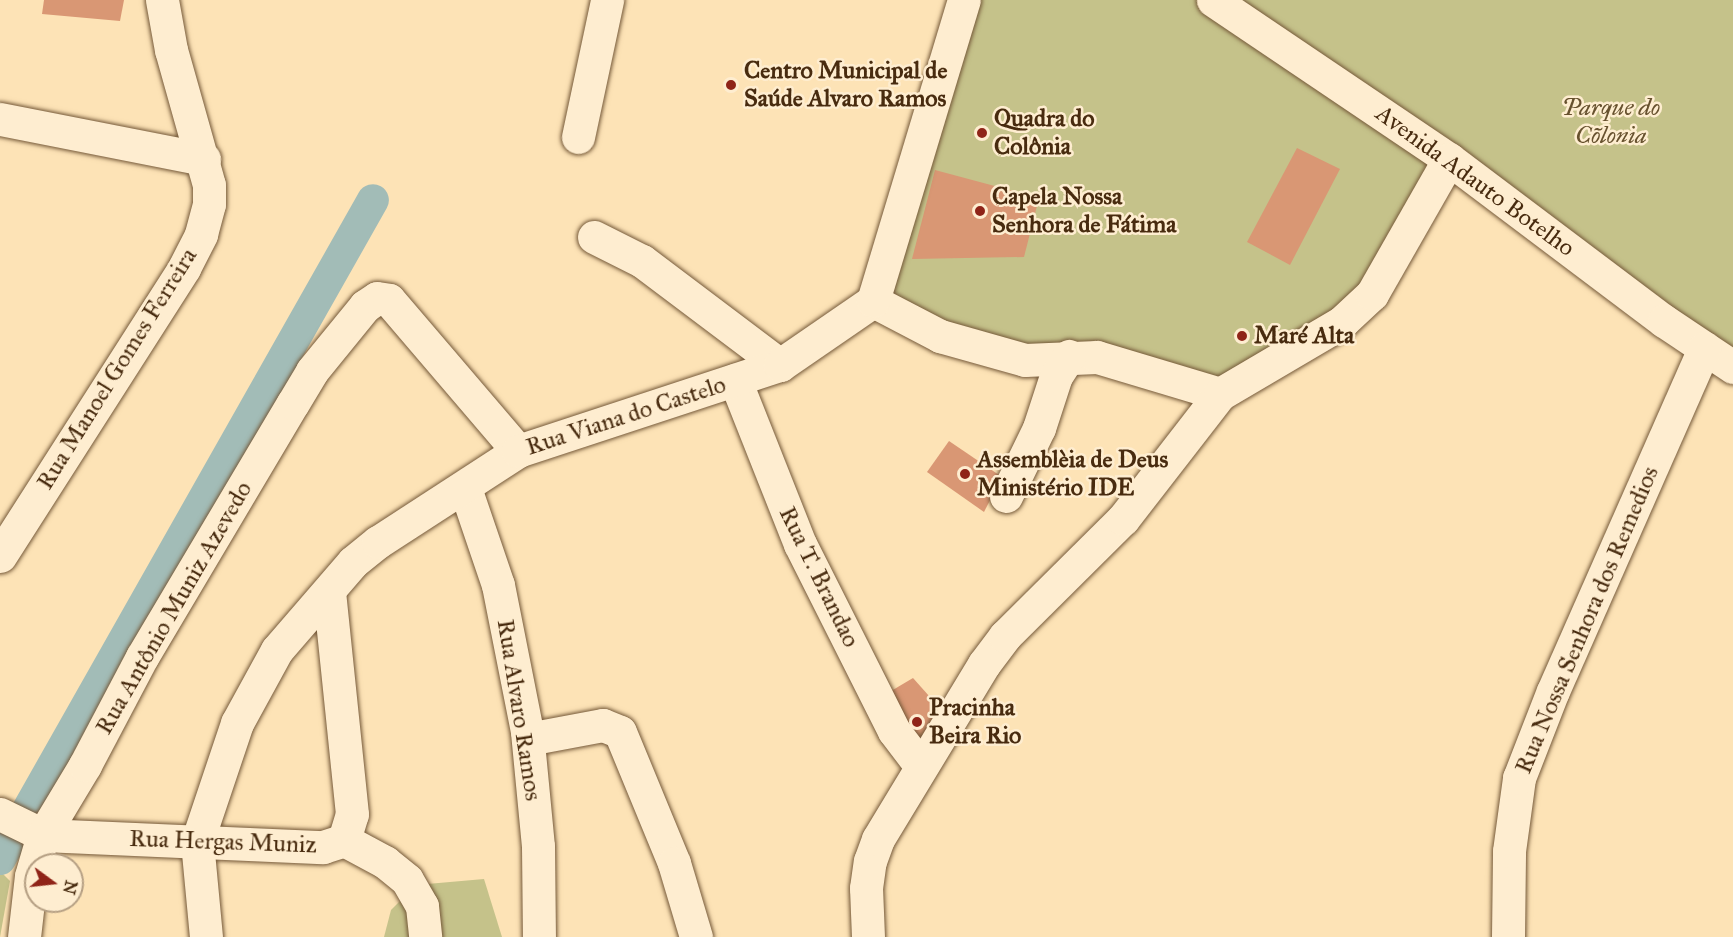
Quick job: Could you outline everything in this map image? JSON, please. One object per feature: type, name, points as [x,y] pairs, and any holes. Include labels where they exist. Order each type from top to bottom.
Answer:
[{"type":"street","name":"Rua Manoel Gomes Ferreira","points":[[0,556],[184,268],[201,234],[209,204],[204,159],[182,94],[162,0]]},
{"type":"street","points":[[578,137],[608,0]]},
{"type":"street","points":[[964,0],[873,301],[940,336],[1025,360],[1069,356],[1097,357],[1220,394]]},
{"type":"street","name":"Avenida Adauto Botelho","points":[[1213,0],[1449,159],[1704,348],[1733,367]]},
{"type":"street","points":[[6,127],[204,159]]},
{"type":"street","points":[[868,937],[866,888],[870,861],[920,765],[1005,636],[1116,527],[1220,394],[1342,322],[1372,294],[1449,159]]},
{"type":"street","points":[[594,237],[642,261],[780,364]]},
{"type":"street","name":"Rua Antônio Muniz Azevedo","points":[[24,937],[31,876],[23,827],[85,765],[142,657],[312,371],[371,300],[389,300],[518,451]]},
{"type":"street","name":"Rua Viana do Castelo","points":[[206,937],[197,842],[219,769],[253,688],[277,650],[353,562],[378,542],[465,488],[518,451],[780,364],[873,301]]},
{"type":"street","name":"Rua Nossa Senhora dos Remedios","points":[[1508,937],[1509,851],[1519,778],[1553,691],[1704,348]]},
{"type":"street","points":[[1006,496],[1040,428],[1056,376],[1069,356]]},
{"type":"street","name":"Rua T. Brandao","points":[[735,380],[800,544],[894,731],[920,765]]},
{"type":"street","name":"Rua Alvaro Ramos","points":[[465,488],[498,585],[528,739],[538,846],[539,937]]},
{"type":"street","name":"Rua Hergas Muniz","points":[[23,827],[197,842],[323,847],[344,840],[352,814],[329,591]]},
{"type":"street","points":[[528,739],[603,725],[620,732],[674,863],[696,937]]},
{"type":"street","points":[[344,840],[385,862],[407,880],[422,906],[425,937]]},
{"type":"green space","points":[[970,0],[1203,0],[1445,161],[1367,290],[1220,391],[1040,348],[873,301]]},
{"type":"green space","name":"Parque do Cõlonia","points":[[1216,0],[1733,0],[1733,366]]},
{"type":"green space","points":[[0,871],[10,881],[0,937]]},
{"type":"green space","points":[[484,879],[502,937],[384,937],[391,910],[416,885]]},
{"type":"building","points":[[44,0],[124,0],[120,21],[42,14]]},
{"type":"building","points":[[1297,148],[1340,169],[1290,265],[1247,242]]},
{"type":"building","name":"Capela Nossa Senhora de Fátima","points":[[935,170],[1039,198],[1024,257],[912,259]]},
{"type":"building","name":"Assemblèia de Deus Ministério IDE","points":[[949,441],[1002,477],[984,512],[927,472]]},
{"type":"building","name":"Pracinha Beira Rio","points":[[913,678],[946,715],[916,758],[881,697]]},
{"type":"waterway","points":[[0,859],[373,200]]},
{"type":"place","name":"Centro Municipal de Saúde Alvaro Ramos","points":[[731,85]]},
{"type":"place","name":"Quadra do Colônia","points":[[982,133]]},
{"type":"place","name":"Capela Nossa Senhora de Fátima","points":[[980,211]]},
{"type":"place","name":"Maré Alta","points":[[1242,336]]},
{"type":"place","name":"Assemblèia de Deus Ministério IDE","points":[[965,474]]},
{"type":"place","name":"Pracinha Beira Rio","points":[[917,722]]}]
